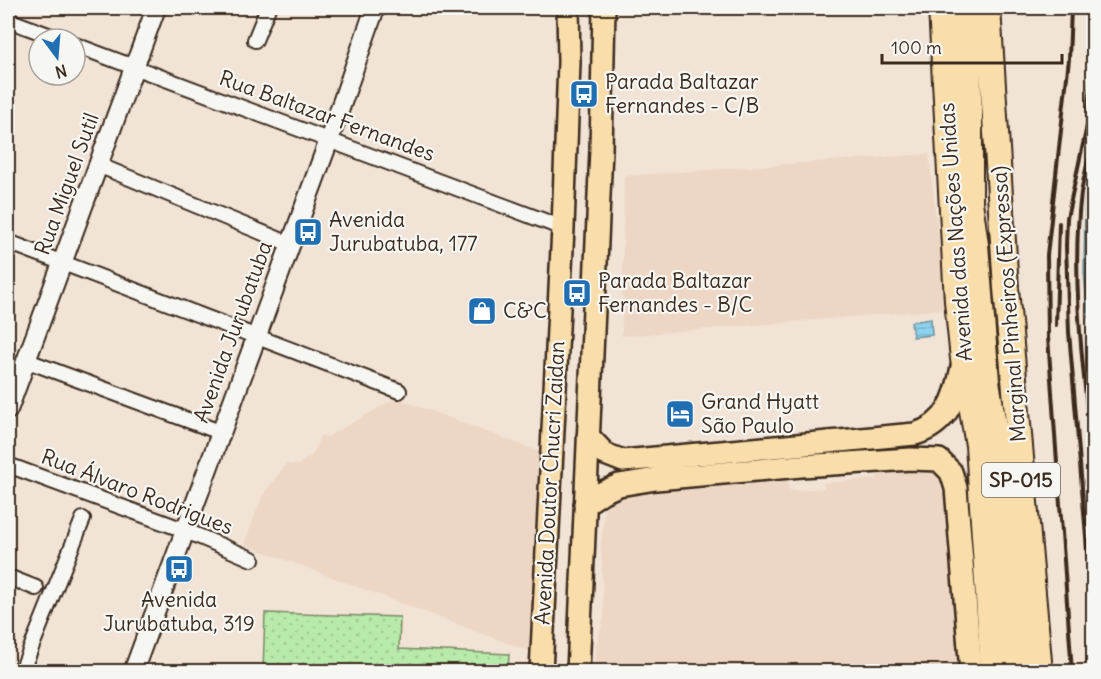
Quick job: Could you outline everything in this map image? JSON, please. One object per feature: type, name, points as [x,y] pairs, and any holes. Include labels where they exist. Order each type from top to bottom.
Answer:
[{"type":"highway","name":"Avenida das Nações Unidas","points":[[941,8],[957,301],[963,359],[978,445],[993,672]]},
{"type":"highway","points":[[965,8],[970,112],[969,247],[979,414],[978,445]]},
{"type":"highway","name":"Marginal Pinheiros (Expressa)","points":[[988,8],[1006,288],[1040,672]]},
{"type":"highway","points":[[997,125],[988,181],[986,237],[1016,672]]},
{"type":"highway","points":[[970,202],[976,245],[987,381],[1000,464]]},
{"type":"main road","name":"Avenida Doutor Chucri Zaidan","points":[[541,672],[563,228],[569,62],[568,8]]},
{"type":"main road","name":"Avenida Doutor Chucri Zaidan","points":[[578,672],[602,150],[604,8]]},
{"type":"main road","points":[[604,32],[620,8]]},
{"type":"main road","points":[[588,436],[605,454],[618,460],[915,434],[932,428],[952,405],[958,391],[963,359]]},
{"type":"main road","points":[[932,428],[938,432],[943,441],[939,460]]},
{"type":"main road","points":[[618,460],[613,470],[619,485]]},
{"type":"main road","points":[[585,504],[619,485],[656,479],[780,467],[892,460],[939,460],[951,472],[956,488],[971,672]]},
{"type":"street","name":"Rua Miguel Sutil","points":[[8,410],[156,8]]},
{"type":"street","points":[[255,40],[268,8]]},
{"type":"street","name":"Avenida Jurubatuba","points":[[133,672],[329,140],[375,8]]},
{"type":"street","points":[[8,20],[27,27]]},
{"type":"street","name":"Rua Baltazar Fernandes","points":[[87,49],[563,228]]},
{"type":"street","points":[[98,165],[290,244]]},
{"type":"street","points":[[8,242],[399,391]]},
{"type":"street","points":[[26,360],[220,432]]},
{"type":"street","name":"Rua Álvaro Rodrigues","points":[[8,465],[184,530],[252,560]]},
{"type":"street","points":[[24,672],[23,668],[83,519]]},
{"type":"street","points":[[8,577],[36,588]]},
{"type":"shaded area","points":[[929,154],[946,309],[622,336],[624,176]]},
{"type":"shaded area","points":[[396,398],[538,451],[531,652],[244,544],[263,495],[286,464],[299,465],[313,454],[320,436],[327,437]]},
{"type":"shaded area","points":[[930,468],[936,471],[941,478],[943,487],[959,671],[595,672],[596,646],[604,618],[601,546],[605,508],[615,497],[630,492],[788,478],[789,489],[792,491],[824,488],[824,483],[877,479],[877,472]]},
{"type":"green space","points":[[265,613],[400,617],[399,649],[509,654],[508,671],[263,671]]},
{"type":"water","points":[[1093,162],[1093,368],[1084,272],[1085,199]]},
{"type":"water","points":[[931,319],[932,335],[913,337],[911,322]]},
{"type":"railway","points":[[1071,8],[1069,59],[1047,255],[1048,337],[1072,672]]},
{"type":"railway","points":[[1094,34],[1087,126],[1067,218],[1066,246],[1069,332],[1094,632]]},
{"type":"railway","points":[[1094,139],[1081,193],[1077,261],[1080,333],[1094,473]]},
{"type":"railway","points":[[1056,325],[1059,223]]},
{"type":"place","name":"Parada Baltazar Fernandes - C/B","points":[[584,94]]},
{"type":"place","name":"Avenida Jurubatuba, 177","points":[[308,232]]},
{"type":"place","name":"Parada Baltazar Fernandes - B/C","points":[[577,293]]},
{"type":"place","name":"C&C","points":[[482,311]]},
{"type":"place","name":"Grand Hyatt São Paulo","points":[[680,414]]},
{"type":"place","name":"Avenida Jurubatuba, 319","points":[[179,569]]}]
